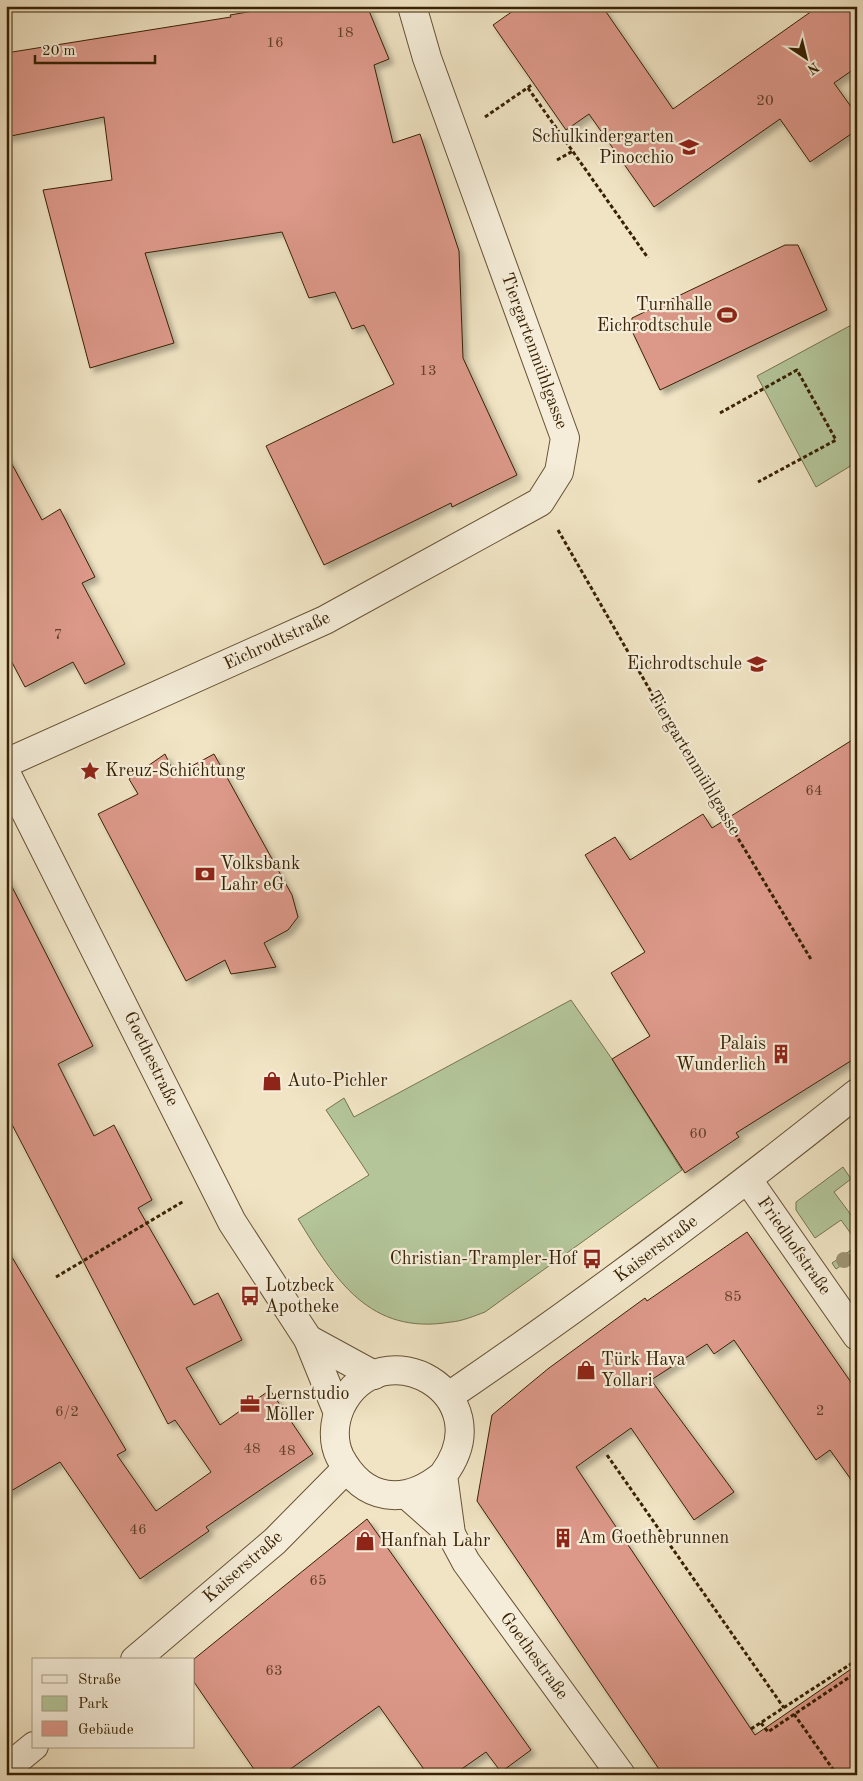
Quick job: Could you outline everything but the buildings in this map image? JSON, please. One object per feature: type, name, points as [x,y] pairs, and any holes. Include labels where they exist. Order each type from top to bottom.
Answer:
[{"type":"street","name":"Tiergartenmühlgasse","points":[[412,6],[427,58],[565,438],[558,472],[540,502]]},
{"type":"street","name":"Eichrodtstraße","points":[[6,764],[325,620],[540,502]]},
{"type":"street","name":"Goethestraße","points":[[6,773],[140,1035],[212,1184],[242,1238],[308,1338],[338,1412]]},
{"type":"street","name":"Kaiserstraße","points":[[449,1396],[610,1285],[748,1180],[857,1093]]},
{"type":"street","name":"Friedhofstraße","points":[[748,1180],[857,1336]]},
{"type":"street","name":"Goethestraße","points":[[308,1338],[374,1374]]},
{"type":"street","name":"Goethestraße","points":[[394,1370],[415,1372],[434,1382],[449,1396],[457,1412],[460,1428],[459,1446],[453,1462],[443,1475],[427,1489],[406,1495],[390,1495],[373,1491],[358,1482],[346,1469],[336,1445],[334,1431],[338,1412],[346,1396],[358,1384],[374,1374],[394,1370]]},
{"type":"street","name":"Kaiserstraße","points":[[137,1658],[275,1541],[346,1469]]},
{"type":"street","name":"Goethestraße","points":[[443,1475],[451,1534],[466,1562],[621,1775]]},
{"type":"street","name":"Goethestraße","points":[[406,1495],[451,1534]]},
{"type":"street","points":[[6,1769],[32,1748]]},
{"type":"path","points":[[481,121],[533,84]]},
{"type":"path","points":[[528,88],[648,258]]},
{"type":"path","points":[[557,160],[573,151]]},
{"type":"path","points":[[720,413],[797,370],[836,440],[758,482]]},
{"type":"path","name":"Tiergartenmühlgasse","points":[[540,502],[674,732],[812,961]]},
{"type":"path","points":[[56,1277],[212,1184]]},
{"type":"path","points":[[606,1455],[784,1708]]},
{"type":"path","points":[[751,1729],[857,1660]]},
{"type":"path","points":[[762,1723],[768,1732],[857,1672]]},
{"type":"path","points":[[794,1714],[837,1775]]},
{"type":"green space","points":[[857,322],[857,462],[816,487],[757,376]]},
{"type":"green space","points":[[571,1000],[612,1059],[682,1170],[485,1312],[455,1321],[422,1324],[398,1320],[376,1311],[341,1282],[298,1219],[369,1175],[326,1110],[344,1098],[354,1117]]},
{"type":"green space","points":[[843,1167],[851,1179],[834,1192],[857,1223],[857,1242],[841,1220],[815,1238],[796,1210],[796,1202]]},
{"type":"green space","points":[[857,1246],[857,1255],[836,1269],[832,1263]]},
{"type":"place","name":"Schulkindergarten Pinocchio","points":[[689,147]]},
{"type":"place","name":"Turnhalle Eichrodtschule","points":[[727,315]]},
{"type":"place","name":"Eichrodtschule","points":[[757,664]]},
{"type":"place","name":"Kreuz-Schichtung","points":[[90,771]]},
{"type":"place","name":"Volksbank Lahr eG","points":[[205,874]]},
{"type":"place","name":"Palais Wunderlich","points":[[781,1054]]},
{"type":"place","name":"Auto-Pichler","points":[[272,1081]]},
{"type":"place","name":"Christian-Trampler-Hof","points":[[592,1259]]},
{"type":"place","name":"Lotzbeck Apotheke","points":[[250,1296]]},
{"type":"place","name":"Türk Hava Yollari","points":[[586,1370]]},
{"type":"place","name":"Lernstudio Möller","points":[[250,1404]]},
{"type":"place","name":"Am Goethebrunnen","points":[[563,1538]]},
{"type":"place","name":"Hanfnah Lahr","points":[[365,1541]]}]
